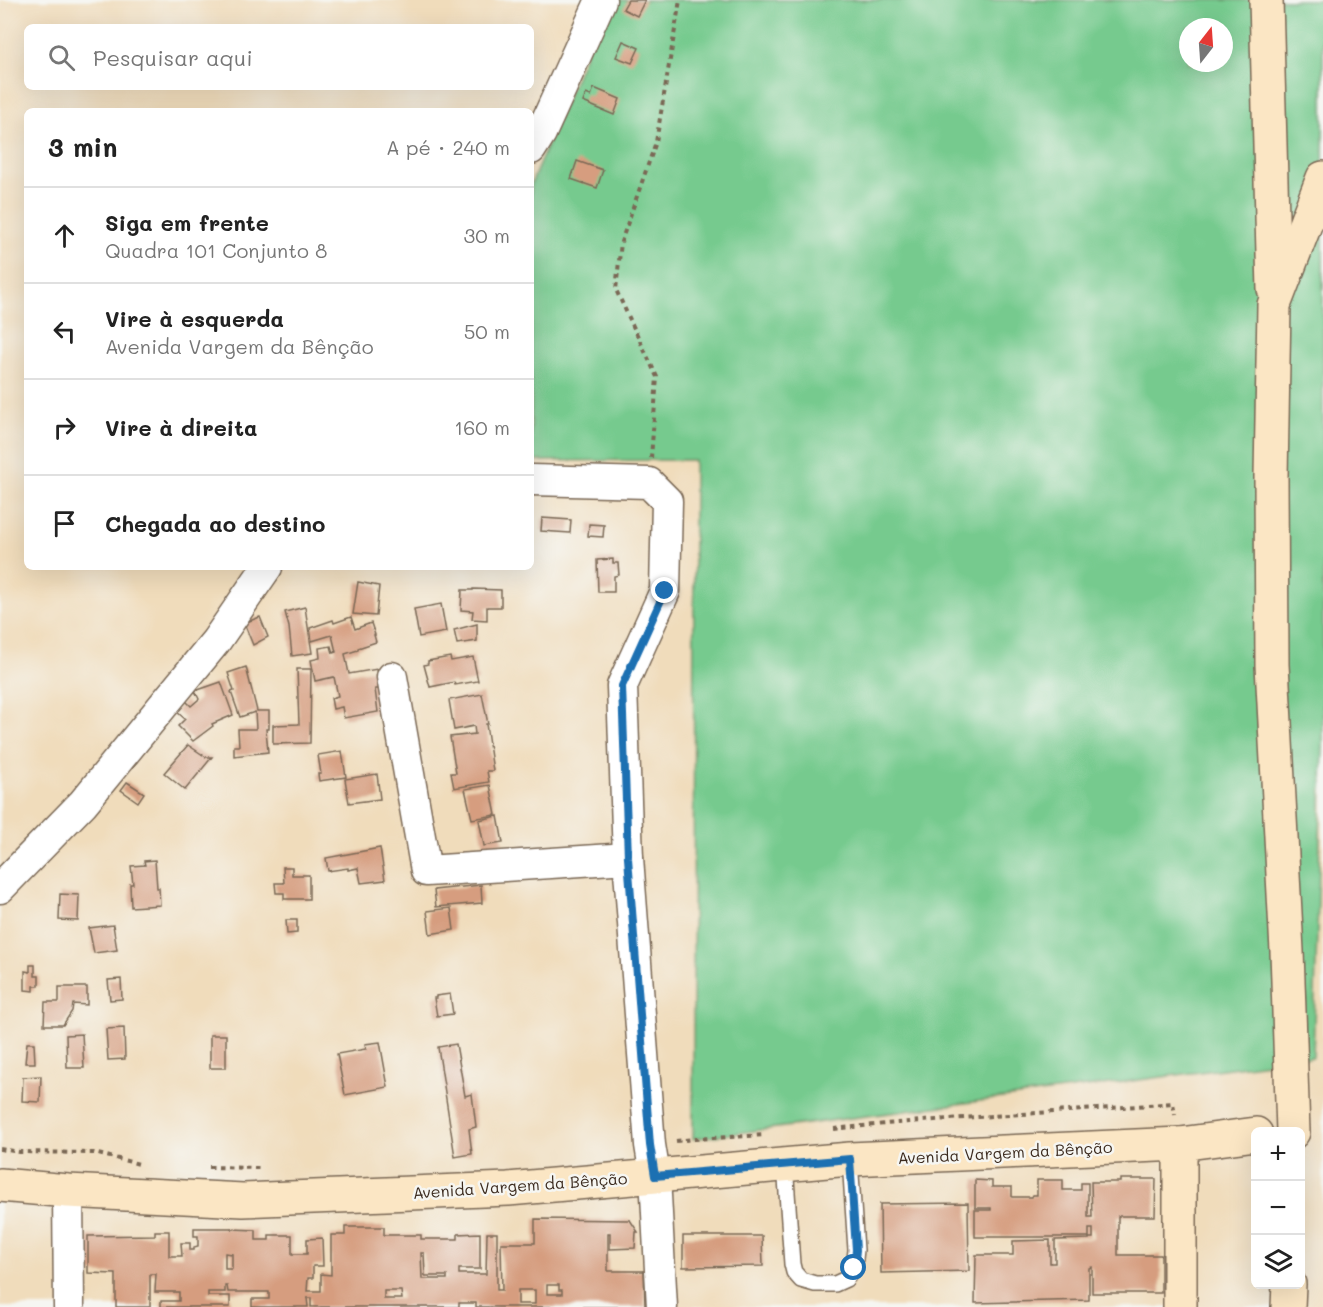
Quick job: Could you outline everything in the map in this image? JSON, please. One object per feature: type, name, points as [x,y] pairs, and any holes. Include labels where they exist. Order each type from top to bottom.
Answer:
[{"type":"street","points":[[534,144],[600,0]]},
{"type":"street","points":[[1266,0],[1274,305],[1271,477],[1272,665],[1287,951],[1289,1127]]},
{"type":"street","points":[[1274,305],[1323,178]]},
{"type":"street","points":[[534,480],[649,483],[667,501],[665,591],[622,686],[628,858],[653,1160],[662,1307]]},
{"type":"street","points":[[0,888],[98,785],[216,641],[265,570]]},
{"type":"street","points":[[392,677],[426,871],[628,858]]},
{"type":"street","name":"Avenida Vargem da Bênção","points":[[0,1185],[243,1200],[508,1189],[653,1160],[785,1164],[1180,1144],[1251,1135]]},
{"type":"street","points":[[1180,1144],[1180,1307]]},
{"type":"street","points":[[68,1191],[69,1307]]},
{"type":"street","points":[[1288,1307],[1289,1289]]},
{"type":"lane","points":[[785,1164],[794,1272],[801,1280],[814,1284],[835,1284],[846,1280],[854,1268],[856,1250],[850,1159]]},
{"type":"path","points":[[649,483],[657,377],[616,290],[621,242],[656,142],[680,0]]},
{"type":"path","points":[[833,1129],[900,1122],[1173,1103],[1180,1144]]},
{"type":"path","points":[[653,1160],[693,1139],[768,1135]]},
{"type":"path","points":[[0,1149],[20,1152],[94,1153],[144,1165]]},
{"type":"path","points":[[203,1166],[262,1168]]},
{"type":"green space","points":[[608,0],[1323,0],[1323,746],[1313,1057],[693,1139],[694,460],[534,461],[534,177]]},
{"type":"building","points":[[628,0],[645,0],[637,16],[623,9]]},
{"type":"building","points":[[623,41],[639,48],[632,63],[616,57]]},
{"type":"building","points":[[594,88],[620,99],[614,115],[583,102],[586,94],[591,96]]},
{"type":"building","points":[[577,161],[603,170],[597,188],[571,179]]},
{"type":"building","points":[[542,518],[571,520],[570,533],[541,531]]},
{"type":"building","points":[[589,524],[604,525],[603,537],[588,536]]},
{"type":"building","points":[[613,559],[613,563],[618,563],[619,575],[614,576],[614,592],[598,592],[597,560]]},
{"type":"building","points":[[358,582],[379,586],[376,616],[353,614]]},
{"type":"building","points":[[462,590],[501,590],[501,607],[487,607],[487,620],[472,619],[473,611],[461,610]]},
{"type":"building","points":[[441,604],[446,632],[419,637],[414,609]]},
{"type":"building","points":[[305,607],[312,653],[292,656],[285,612]]},
{"type":"building","points":[[260,617],[268,637],[253,645],[244,623]]},
{"type":"building","points":[[351,617],[355,629],[371,623],[376,642],[345,654],[349,674],[377,669],[380,689],[375,689],[378,712],[344,718],[342,707],[333,709],[331,698],[338,696],[334,677],[315,681],[311,660],[320,658],[319,648],[331,646],[333,653],[336,652],[332,635],[312,641],[310,628]]},
{"type":"building","points":[[477,624],[477,641],[457,644],[454,630]]},
{"type":"building","points":[[450,657],[451,661],[473,657],[478,681],[455,685],[454,682],[430,687],[424,665],[428,664],[428,661]]},
{"type":"building","points":[[246,667],[257,711],[269,711],[269,729],[266,729],[268,752],[234,756],[234,746],[239,746],[238,729],[256,729],[255,712],[240,717],[231,692],[234,691],[228,673]]},
{"type":"building","points":[[297,669],[311,669],[310,743],[273,744],[273,725],[299,724]]},
{"type":"building","points":[[221,682],[233,715],[212,724],[213,726],[193,741],[178,726],[185,719],[176,711],[186,701],[191,706],[199,699],[195,691]]},
{"type":"building","points":[[482,694],[493,771],[487,771],[489,782],[454,788],[451,773],[456,773],[450,737],[475,734],[474,726],[454,730],[449,700]]},
{"type":"building","points":[[188,745],[206,757],[212,757],[185,790],[164,773]]},
{"type":"building","points":[[342,751],[346,777],[319,781],[318,774],[321,774],[318,755]]},
{"type":"building","points":[[377,774],[380,799],[349,803],[345,779]]},
{"type":"building","points":[[127,782],[144,793],[138,802],[121,790]]},
{"type":"building","points":[[490,785],[496,815],[472,819],[465,789]]},
{"type":"building","points":[[498,816],[503,843],[484,846],[479,820]]},
{"type":"building","points":[[380,848],[385,880],[361,883],[358,868],[328,871],[326,858]]},
{"type":"building","points":[[155,860],[160,905],[131,907],[130,884],[133,884],[131,866],[145,865],[144,861]]},
{"type":"building","points":[[283,867],[292,867],[292,875],[309,875],[309,899],[284,899],[284,893],[276,893],[275,883],[284,883]]},
{"type":"building","points":[[481,885],[482,903],[436,907],[434,890]]},
{"type":"building","points":[[60,894],[79,895],[78,921],[59,920]]},
{"type":"building","points":[[451,908],[454,930],[430,934],[427,911]]},
{"type":"building","points":[[286,920],[297,920],[297,933],[287,934]]},
{"type":"building","points":[[113,925],[117,950],[94,953],[89,928]]},
{"type":"building","points":[[30,965],[35,965],[35,976],[39,976],[39,986],[34,986],[34,991],[25,990],[25,971],[30,972]]},
{"type":"building","points":[[121,979],[122,999],[110,1000],[108,980]]},
{"type":"building","points":[[59,987],[87,987],[87,1005],[73,1004],[72,1011],[63,1025],[44,1025],[45,1002],[59,1002]]},
{"type":"building","points":[[450,994],[453,1014],[437,1016],[434,998]]},
{"type":"building","points":[[124,1028],[125,1059],[108,1060],[106,1029]]},
{"type":"building","points":[[82,1034],[84,1068],[67,1068],[66,1035]]},
{"type":"building","points":[[210,1035],[226,1035],[226,1068],[210,1068]]},
{"type":"building","points":[[380,1042],[388,1087],[345,1095],[337,1054],[366,1049],[365,1044]]},
{"type":"building","points":[[27,1043],[34,1043],[35,1063],[25,1063]]},
{"type":"building","points":[[456,1044],[465,1096],[472,1094],[476,1127],[469,1129],[472,1154],[455,1157],[438,1047]]},
{"type":"building","points":[[41,1076],[40,1102],[22,1101],[23,1077]]},
{"type":"building","points":[[1120,1179],[1156,1179],[1155,1216],[1118,1216],[1118,1255],[1161,1255],[1161,1293],[1092,1293],[1092,1267],[1089,1268],[1089,1300],[975,1303],[976,1255],[1013,1255],[1013,1241],[1050,1240],[1050,1263],[1055,1263],[1055,1240],[1093,1238],[1093,1229],[1089,1229],[1089,1237],[975,1237],[975,1210],[991,1210],[991,1208],[975,1208],[975,1180],[992,1181],[992,1187],[1012,1187],[1012,1197],[1037,1195],[1037,1180],[1063,1180],[1063,1190],[1081,1190],[1081,1183],[1088,1183],[1088,1217],[1092,1217],[1091,1182],[1120,1182]]},
{"type":"building","points":[[968,1203],[969,1271],[881,1273],[880,1204]]},
{"type":"building","points":[[535,1219],[630,1220],[638,1232],[636,1232],[635,1248],[610,1249],[610,1233],[608,1233],[608,1271],[644,1271],[645,1307],[476,1307],[476,1303],[459,1303],[459,1307],[311,1307],[311,1298],[307,1298],[308,1307],[252,1307],[252,1299],[269,1299],[269,1292],[228,1292],[225,1286],[225,1292],[208,1292],[208,1296],[230,1296],[230,1307],[161,1307],[161,1301],[179,1301],[179,1292],[155,1292],[156,1274],[150,1274],[150,1307],[116,1307],[116,1274],[88,1273],[88,1236],[155,1235],[155,1231],[169,1231],[169,1256],[182,1256],[181,1243],[190,1243],[190,1250],[198,1246],[198,1236],[194,1236],[194,1228],[232,1228],[256,1230],[256,1240],[269,1240],[269,1235],[292,1235],[292,1254],[307,1254],[307,1239],[322,1238],[323,1266],[313,1266],[313,1278],[308,1278],[307,1291],[321,1291],[321,1274],[331,1275],[331,1235],[345,1235],[345,1227],[384,1227],[384,1235],[421,1235],[421,1239],[458,1239],[458,1234],[480,1233],[480,1269],[459,1269],[459,1274],[486,1274],[487,1233],[497,1233],[497,1290],[502,1290],[501,1243],[535,1243]],"holes":[[[225,1253],[232,1254],[232,1269],[225,1269]],[[421,1253],[424,1253],[425,1276],[447,1276],[447,1279],[422,1279]],[[547,1285],[559,1285],[559,1290],[562,1290],[562,1294],[547,1294]],[[518,1290],[535,1290],[535,1304],[518,1304]],[[384,1291],[401,1291],[402,1299],[384,1299]]]},
{"type":"building","points":[[683,1236],[762,1236],[763,1266],[683,1267]]},
{"type":"route","points":[[665,591],[622,686],[628,858],[650,1145],[655,1176],[850,1159],[856,1250],[854,1268]]}]
